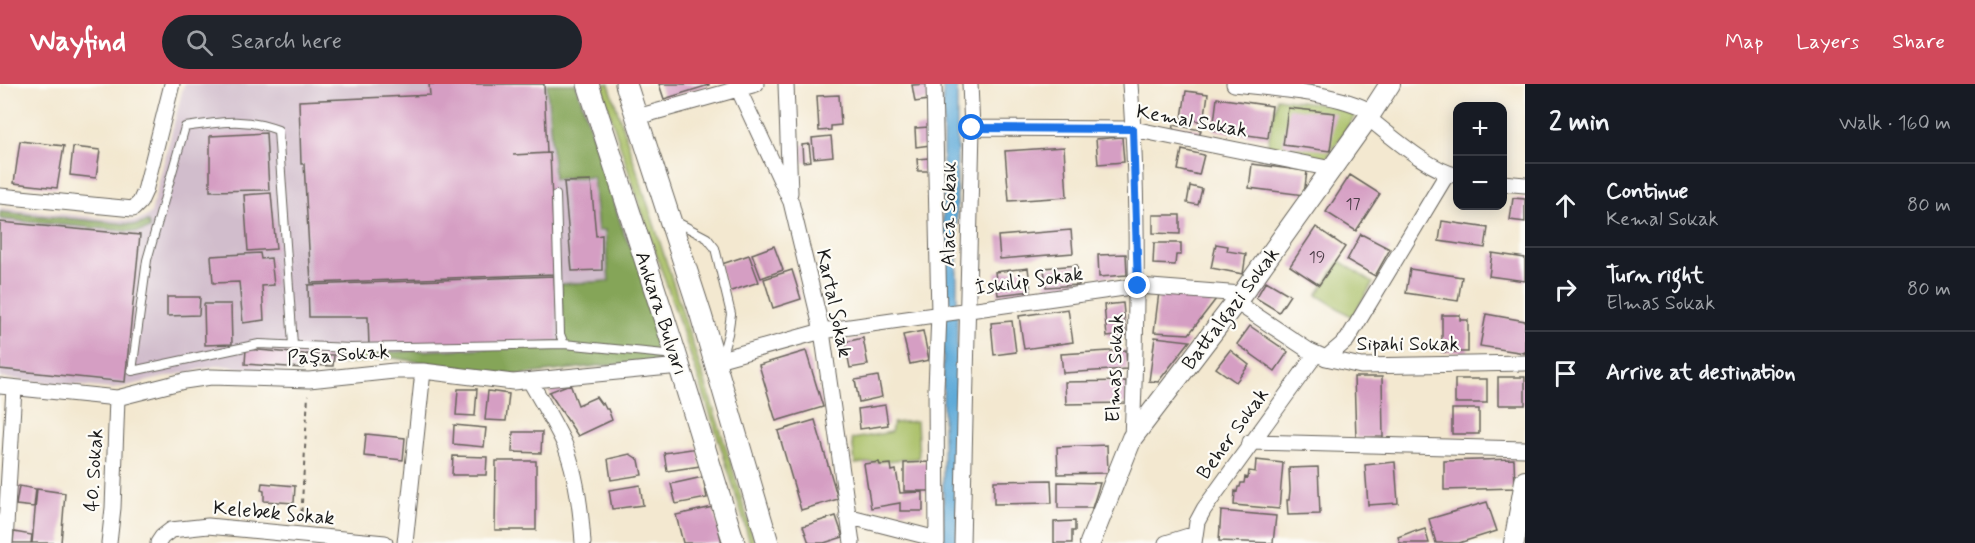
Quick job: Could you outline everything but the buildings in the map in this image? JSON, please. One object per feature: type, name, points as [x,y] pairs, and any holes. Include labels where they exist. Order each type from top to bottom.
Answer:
[{"type":"main road","name":"Ankara Bulvarı","points":[[588,84],[678,361],[734,543]]},
{"type":"main road","name":"Ankara Bulvarı","points":[[626,84],[670,218],[768,543]]},
{"type":"street","points":[[0,196],[133,209],[140,202],[145,191],[172,84]]},
{"type":"street","points":[[637,117],[737,86],[756,84]]},
{"type":"street","points":[[786,84],[791,202]]},
{"type":"street","points":[[847,516],[936,541],[936,389],[940,314],[934,84]]},
{"type":"street","name":"Alaca Sokak","points":[[962,543],[963,310],[972,128],[970,84]]},
{"type":"street","name":"Elmas Sokak","points":[[1130,84],[1138,286],[1132,438]]},
{"type":"street","points":[[1234,84],[1284,87],[1352,103],[1422,158],[1453,175]]},
{"type":"street","name":"Battalgazi Sokak","points":[[1090,543],[1132,438],[1239,298],[1390,84]]},
{"type":"street","name":"Kartal Sokak","points":[[737,86],[791,202],[822,331],[852,543]]},
{"type":"street","name":"Kemal Sokak","points":[[972,128],[1133,129],[1332,169]]},
{"type":"street","name":"Beher Sokak","points":[[1195,539],[1197,522],[1204,509],[1250,442],[1321,356],[1347,340],[1453,175]]},
{"type":"street","points":[[1507,183],[1525,185]]},
{"type":"street","name":"İskilip Sokak","points":[[721,359],[822,331],[1138,286],[1239,298]]},
{"type":"street","name":"Sipahi Sokak","points":[[1239,298],[1321,356],[1361,366],[1525,363]]},
{"type":"street","name":"Paşa Sokak","points":[[7,387],[117,398],[184,381],[211,377],[309,380],[394,371],[423,371],[496,381],[530,381],[678,361]]},
{"type":"street","points":[[405,543],[423,371]]},
{"type":"street","points":[[530,381],[555,426],[568,456],[582,516],[583,543]]},
{"type":"street","points":[[5,543],[7,387]]},
{"type":"street","name":"40. Sokak","points":[[109,543],[113,508],[117,398]]},
{"type":"street","points":[[1250,442],[1525,449]]},
{"type":"street","points":[[1514,543],[1525,481]]},
{"type":"street","name":"Kelebek Sokak","points":[[160,540],[171,530],[208,526],[385,543]]},
{"type":"street","points":[[1166,543],[1195,539]]},
{"type":"lane","points":[[293,345],[278,130],[256,122],[226,122],[185,127],[147,260],[132,371],[246,346],[293,345],[350,348],[564,344],[678,361]]},
{"type":"lane","points":[[556,195],[560,334],[564,344]]},
{"type":"lane","points":[[670,218],[706,238],[715,248],[731,314],[721,359]]},
{"type":"path","points":[[300,535],[309,380]]},
{"type":"shaded area","points":[[184,84],[579,84],[658,313],[666,361],[498,376],[393,358],[339,365],[317,371],[265,371],[219,365],[113,389],[0,378],[0,208],[134,221],[143,219],[151,213]]},
{"type":"green space","points":[[547,84],[576,84],[624,234],[645,276],[658,320],[664,361],[520,375],[393,358],[343,364],[342,354],[563,345],[561,284],[609,281],[605,230],[598,231],[593,177],[554,179]]},
{"type":"green space","points":[[601,84],[609,84],[755,543],[750,543],[715,428]]},
{"type":"green space","points":[[1277,98],[1338,106],[1357,113],[1325,161],[1267,148]]},
{"type":"green space","points":[[0,212],[136,225],[148,222],[150,229],[137,232],[0,219]]},
{"type":"green space","points":[[1340,261],[1373,283],[1352,317],[1317,295]]},
{"type":"green space","points":[[917,421],[919,458],[855,464],[852,439],[891,432],[893,423]]},
{"type":"water","points":[[943,84],[957,84],[957,543],[943,543]]},
{"type":"route","points":[[972,128],[1133,129],[1138,286]]}]
